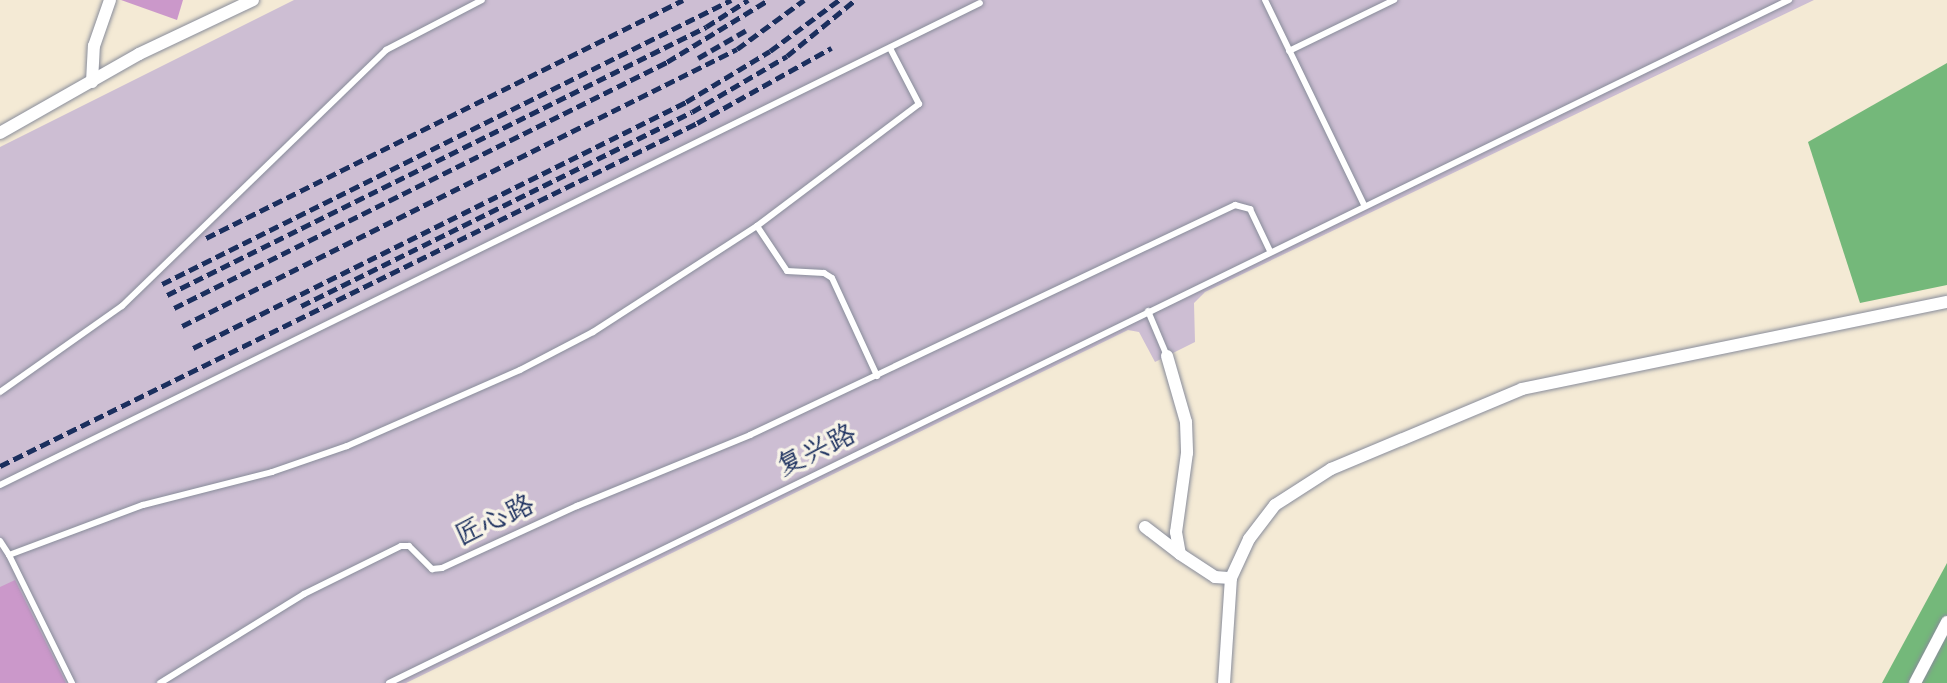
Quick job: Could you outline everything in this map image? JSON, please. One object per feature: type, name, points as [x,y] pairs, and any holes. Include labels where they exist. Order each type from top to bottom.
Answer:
[{"type":"street","points":[[92,82],[94,46],[110,0]]},
{"type":"street","points":[[0,133],[92,82],[253,0]]},
{"type":"street","points":[[1224,683],[1231,578],[1249,539],[1275,505],[1331,469],[1522,389],[1947,303]]},
{"type":"street","points":[[1167,356],[1186,422],[1188,453],[1176,532],[1180,554]]},
{"type":"street","points":[[1145,527],[1215,578],[1231,578]]},
{"type":"street","points":[[1915,683],[1947,622]]},
{"type":"lane","points":[[0,392],[82,339],[122,306],[386,50],[482,0]]},
{"type":"lane","points":[[1265,0],[1364,205]]},
{"type":"lane","points":[[1289,51],[1394,0]]},
{"type":"lane","name":"复兴路","points":[[389,683],[1364,205],[1789,0]]},
{"type":"lane","points":[[0,485],[980,3]]},
{"type":"lane","points":[[9,555],[143,505],[272,472],[414,419],[593,332],[757,226],[919,104],[890,48]]},
{"type":"lane","points":[[757,226],[787,271],[824,273],[832,278],[877,376],[1235,205],[1250,209],[1270,251]]},
{"type":"lane","points":[[1148,311],[1167,356]]},
{"type":"lane","name":"匠心路","points":[[160,683],[304,594],[401,546],[409,546],[432,569],[442,568],[577,506],[750,435],[865,379],[877,376]]},
{"type":"lane","points":[[0,541],[72,683]]},
{"type":"shaded area","points":[[294,0],[1814,0],[1205,292],[1194,303],[1195,342],[1155,362],[1139,332],[1128,330],[406,683],[0,683],[0,147]]},
{"type":"green space","points":[[1947,63],[1947,285],[1860,303],[1808,142]]},
{"type":"green space","points":[[1947,563],[1947,683],[1882,683]]},
{"type":"building","points":[[121,0],[183,0],[177,20]]},
{"type":"building","points":[[15,580],[66,683],[0,683],[0,587]]},
{"type":"railway","points":[[206,238],[683,0]]},
{"type":"railway","points":[[162,284],[731,0]]},
{"type":"railway","points":[[167,295],[706,27],[748,0]]},
{"type":"railway","points":[[174,308],[667,62],[768,0]]},
{"type":"railway","points":[[182,326],[737,49],[804,0]]},
{"type":"railway","points":[[193,348],[686,102],[770,51],[839,0]]},
{"type":"railway","points":[[301,306],[692,112],[787,56],[855,0]]},
{"type":"railway","points":[[698,58],[750,28]]},
{"type":"railway","points":[[0,466],[697,123],[831,48]]}]
